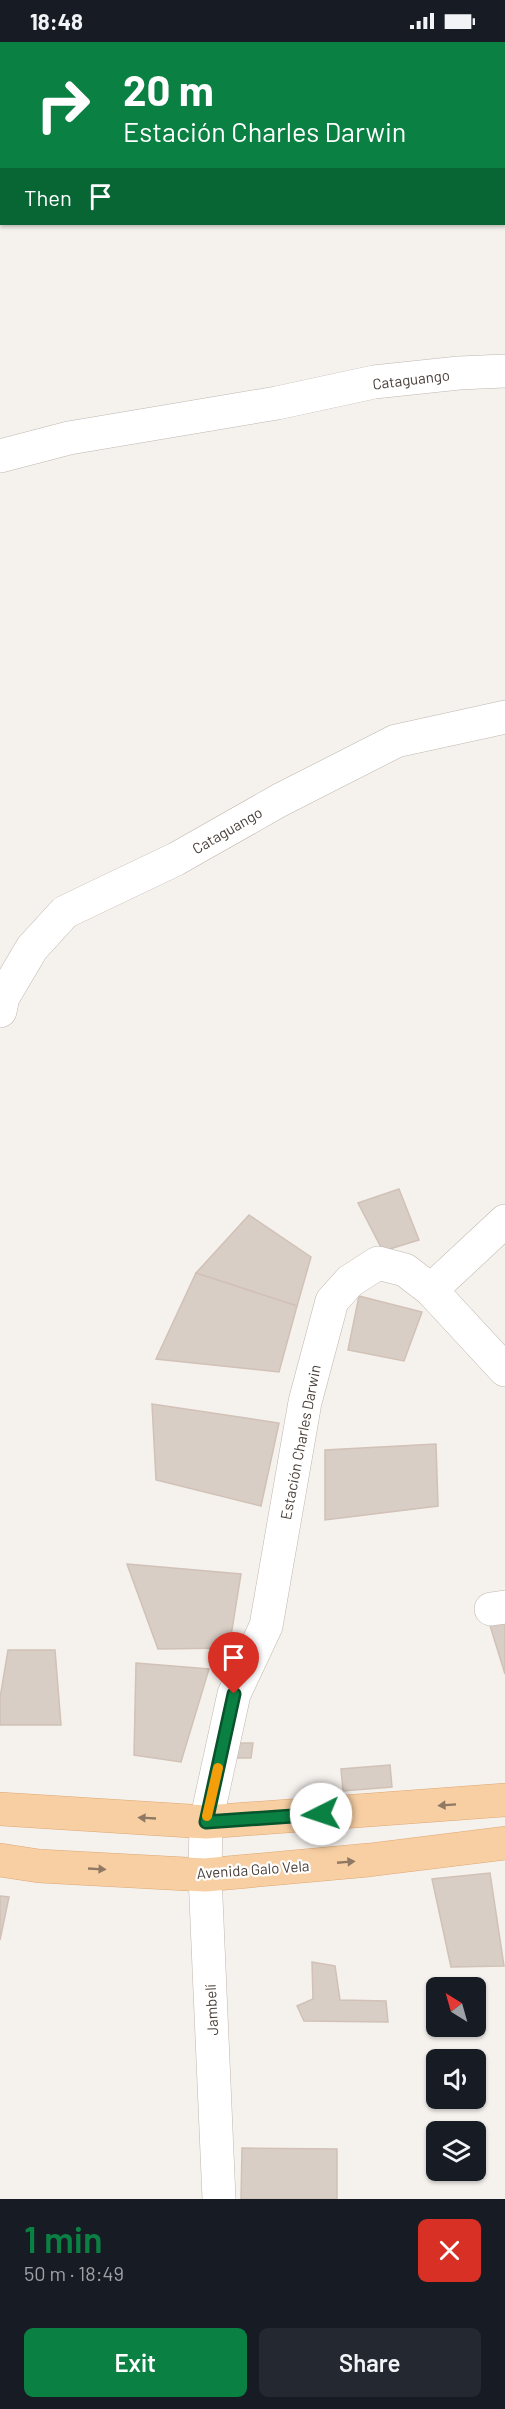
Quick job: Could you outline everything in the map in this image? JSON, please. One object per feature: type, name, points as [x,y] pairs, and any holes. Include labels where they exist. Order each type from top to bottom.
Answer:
[{"type":"main road","points":[[0,1809],[206,1822],[505,1800]]},
{"type":"main road","name":"Avenida Galo Vela","points":[[0,1860],[39,1866],[204,1875],[369,1860],[505,1843]]},
{"type":"street","name":"Cataguango","points":[[0,456],[69,438],[277,403],[374,382],[505,371]]},
{"type":"street","name":"Cataguango","points":[[0,1011],[3,997],[32,948],[65,912],[176,859],[280,800],[396,741],[505,717]]},
{"type":"street","points":[[505,1221],[431,1290],[505,1370]]},
{"type":"street","name":"Estación Charles Darwin","points":[[206,1822],[234,1694],[266,1626],[305,1402],[332,1301],[350,1281],[378,1263],[405,1270],[431,1290]]},
{"type":"street","name":"Jambelí","points":[[206,1822],[204,1875],[219,2199]]},
{"type":"building","points":[[399,1189],[419,1240],[383,1251],[358,1203]]},
{"type":"building","points":[[249,1215],[311,1257],[297,1306],[196,1273]]},
{"type":"building","points":[[196,1273],[297,1306],[279,1372],[156,1359]]},
{"type":"building","points":[[359,1296],[422,1312],[404,1361],[348,1350]]},
{"type":"building","points":[[152,1404],[279,1423],[261,1506],[156,1480]]},
{"type":"building","points":[[436,1444],[438,1506],[325,1520],[325,1450]]},
{"type":"building","points":[[127,1564],[241,1574],[229,1648],[158,1649]]},
{"type":"building","points":[[505,1616],[505,1674],[488,1619]]},
{"type":"building","points":[[8,1650],[55,1650],[61,1725],[0,1725],[0,1698]]},
{"type":"building","points":[[136,1663],[209,1669],[181,1762],[134,1755]]},
{"type":"building","points":[[232,1743],[253,1743],[251,1758],[230,1758]]},
{"type":"building","points":[[390,1765],[392,1787],[343,1791],[341,1769]]},
{"type":"building","points":[[490,1873],[504,1966],[451,1967],[432,1879]]},
{"type":"building","points":[[0,1896],[9,1897],[0,1940]]},
{"type":"building","points":[[312,1962],[335,1966],[340,2000],[386,2001],[388,2022],[304,2021],[297,2006],[313,1999]]},
{"type":"building","points":[[242,2148],[337,2149],[337,2199],[241,2199]]},
{"type":"slow traffic","points":[[207,1816],[218,1768]]},
{"type":"route","points":[[234,1694],[206,1822],[321,1814]]}]
